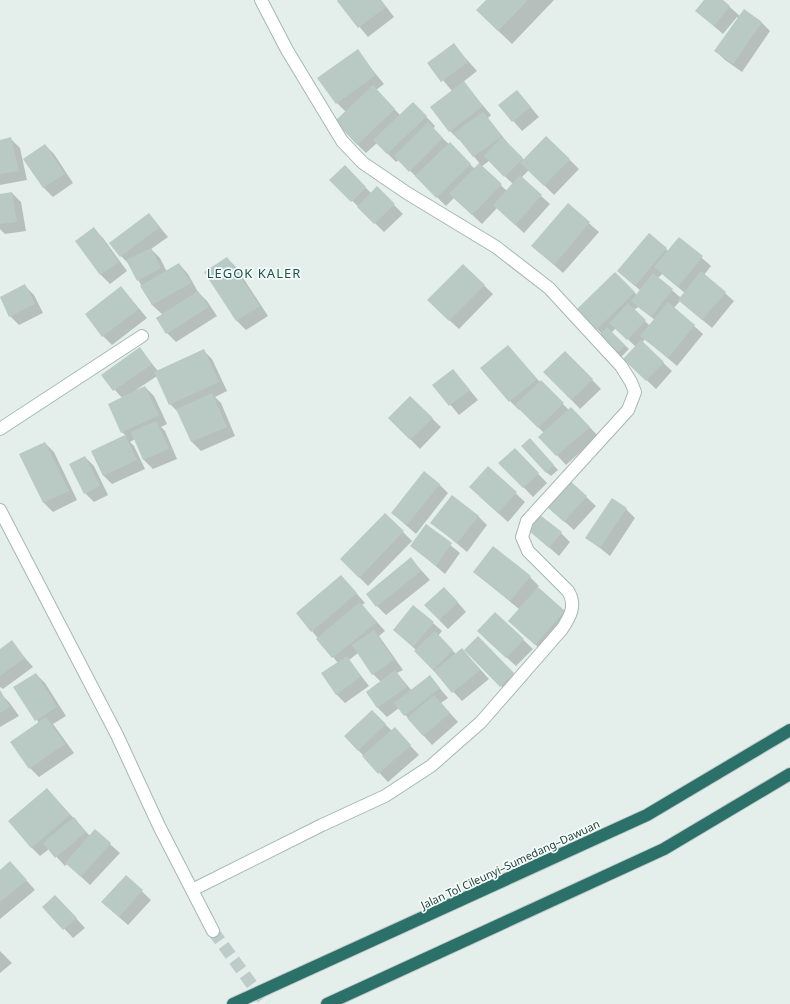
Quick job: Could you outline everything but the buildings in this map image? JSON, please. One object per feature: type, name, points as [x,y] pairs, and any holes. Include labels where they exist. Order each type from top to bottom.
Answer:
[{"type":"highway","name":"Jalan Tol Cileunyi–Sumedang–Dawuan","points":[[233,1004],[646,816],[790,730]]},
{"type":"highway","points":[[327,1004],[664,849],[790,774]]},
{"type":"street","points":[[192,890],[322,825],[384,796],[431,766],[481,722],[562,630],[570,617],[573,606],[572,598],[568,591],[528,551],[522,537],[526,521],[628,410],[635,392],[631,382],[621,366],[549,288],[496,248],[407,193],[364,163],[342,141],[287,50],[261,0]]},
{"type":"street","points":[[0,429],[142,336]]},
{"type":"street","points":[[0,510],[117,735],[159,826],[213,931]]},
{"type":"tunnel","points":[[213,931],[266,1004]]},
{"type":"district","name":"LEGOK KALER","points":[[254,273]]}]
